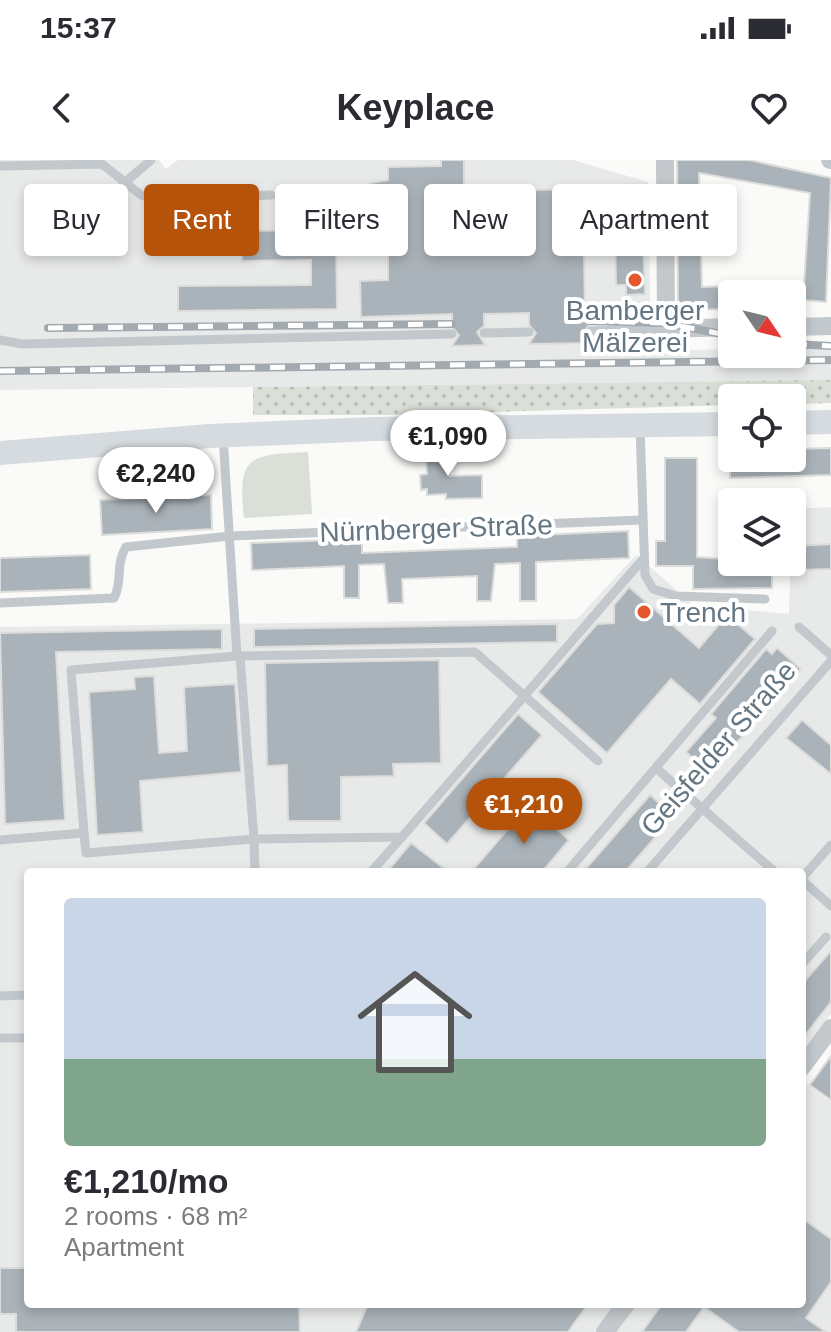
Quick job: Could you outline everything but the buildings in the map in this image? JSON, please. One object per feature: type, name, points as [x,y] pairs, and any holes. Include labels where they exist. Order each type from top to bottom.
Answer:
[{"type":"street","points":[[665,160],[666,329],[718,327]]},
{"type":"street","points":[[806,327],[831,326]]},
{"type":"street","points":[[806,423],[831,422]]},
{"type":"street","points":[[0,453],[223,436],[374,429],[718,424]]},
{"type":"street","points":[[806,1062],[831,1028]]},
{"type":"street","points":[[605,1332],[623,1308]]},
{"type":"lane","points":[[0,166],[102,164],[123,184],[151,160]]},
{"type":"lane","points":[[128,187],[141,195],[160,200],[271,195]]},
{"type":"lane","points":[[590,331],[666,329]]},
{"type":"lane","points":[[484,333],[529,332]]},
{"type":"lane","points":[[0,340],[22,344],[452,334]]},
{"type":"lane","points":[[640,426],[645,575],[653,589],[676,596],[765,599]]},
{"type":"lane","points":[[223,436],[255,868]]},
{"type":"lane","name":"Nürnberger Straße","points":[[0,603],[114,598],[119,589],[118,561],[126,547],[230,536],[642,520]]},
{"type":"lane","points":[[375,868],[644,558]]},
{"type":"lane","name":"Geisfelder Straße","points":[[799,627],[831,655]]},
{"type":"lane","points":[[570,868],[772,631]]},
{"type":"lane","points":[[402,837],[254,839],[86,853],[71,670],[238,656],[475,652],[598,761]]},
{"type":"lane","name":"Geisfelder Straße","points":[[650,868],[831,661]]},
{"type":"lane","points":[[657,769],[770,868]]},
{"type":"lane","points":[[0,840],[84,833]]},
{"type":"lane","points":[[806,874],[831,845]]},
{"type":"lane","points":[[806,883],[831,906]]},
{"type":"lane","points":[[806,960],[826,937]]},
{"type":"lane","points":[[0,996],[24,995]]},
{"type":"lane","points":[[0,1038],[24,1038]]},
{"type":"shaded area","points":[[0,160],[159,160],[166,169],[178,160],[573,160],[648,182],[552,184],[552,256],[649,256],[651,351],[718,349],[718,368],[806,368],[806,347],[831,346],[831,380],[0,390]]},
{"type":"shaded area","points":[[831,380],[831,403],[806,404],[806,384],[718,384],[718,405],[391,415],[253,415],[253,387]]},
{"type":"shaded area","points":[[308,452],[312,514],[244,518],[243,482],[251,462],[272,455]]},
{"type":"shaded area","points":[[831,507],[831,1014],[806,1046],[806,868],[24,868],[24,1308],[806,1308],[806,1084],[831,1102],[831,1332],[0,1332],[0,627],[577,619],[636,555],[694,605],[789,614],[790,576],[806,576],[806,508]]},
{"type":"railway","points":[[590,321],[665,323],[718,333]]},
{"type":"railway","points":[[48,328],[452,324]]},
{"type":"railway","points":[[806,345],[831,346]]},
{"type":"railway","points":[[0,371],[831,360]]},
{"type":"place","name":"Bamberger Mälzerei","points":[[635,280]]},
{"type":"place","name":"Trench","points":[[644,612]]}]
